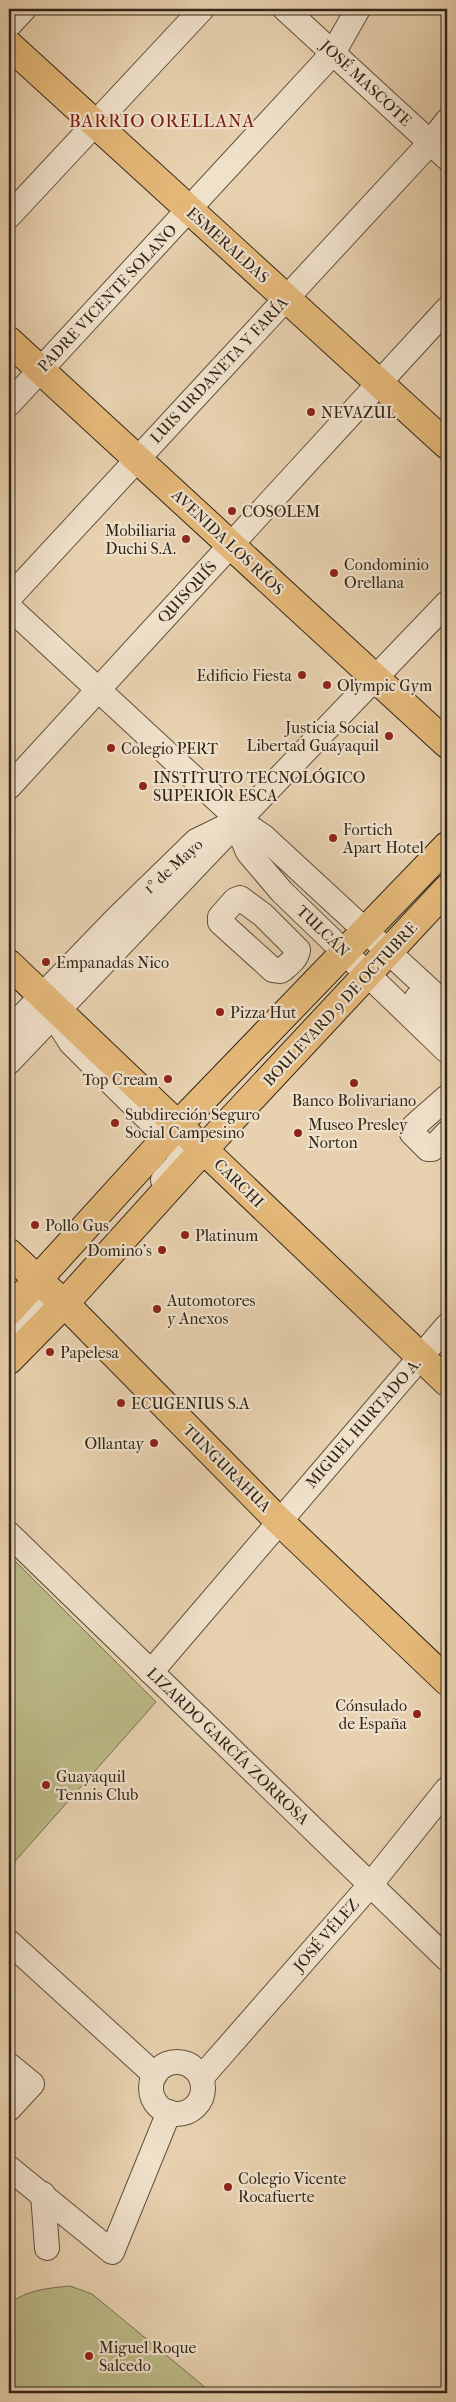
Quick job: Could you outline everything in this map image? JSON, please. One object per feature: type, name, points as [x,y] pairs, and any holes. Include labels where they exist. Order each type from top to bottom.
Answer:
[{"type":"main road","name":"ESMERALDAS","points":[[9,45],[380,382],[447,446]]},
{"type":"main road","name":"AVENIDA LOS RÍOS","points":[[9,341],[447,744]]},
{"type":"main road","name":"BOULEVARD 9 DE OCTUBRE","points":[[9,1360],[52,1293],[165,1129],[316,982],[447,846]]},
{"type":"main road","name":"BOULEVARD 9 DE OCTUBRE","points":[[9,1311],[52,1293],[204,1149],[447,890]]},
{"type":"main road","name":"CARCHI","points":[[9,964],[51,1004],[165,1129],[204,1149],[447,1382]]},
{"type":"main road","name":"TUNGURAHUA","points":[[9,1253],[52,1293],[279,1521],[447,1681]]},
{"type":"street","points":[[9,25],[24,9]]},
{"type":"street","points":[[9,216],[202,9]]},
{"type":"street","name":"JOSÉ MASCOTE","points":[[285,9],[333,53],[442,144]]},
{"type":"street","name":"PADRE VICENTE SOLANO","points":[[9,404],[333,53],[358,9]]},
{"type":"street","name":"LUIS URDANETA Y FARÍA","points":[[9,598],[286,297],[442,144],[447,121]]},
{"type":"street","name":"QUISQUÍS","points":[[9,787],[447,309]]},
{"type":"street","points":[[9,1062],[51,1004],[239,820],[447,603]]},
{"type":"street","name":"TULCÁN","points":[[9,607],[239,820],[264,837],[356,941],[379,962],[447,1006]]},
{"type":"street","name":"TULCÁN","points":[[239,820],[242,838],[248,852],[282,892],[356,941],[379,962],[447,1051]]},
{"type":"street","points":[[263,915],[282,892]]},
{"type":"street","points":[[240,898],[263,915],[298,950],[298,954],[292,962],[281,971],[273,970],[219,919],[235,900],[240,898]]},
{"type":"street","points":[[292,962],[316,982]]},
{"type":"street","points":[[379,962],[447,1028]]},
{"type":"street","points":[[9,1030],[51,1004]]},
{"type":"street","points":[[447,1097],[414,1126],[412,1133],[423,1144],[432,1149],[447,1132]]},
{"type":"street","name":"BOULEVARD 9 DE OCTUBRE","points":[[9,1328],[34,1301],[52,1293]]},
{"type":"street","name":"BOULEVARD 9 DE OCTUBRE","points":[[9,1343],[52,1293]]},
{"type":"street","name":"MIGUEL HURTADO A.","points":[[150,1672],[447,1326]]},
{"type":"street","name":"LIZARDO GARCÍA ZORROSA","points":[[9,1534],[447,1959]]},
{"type":"street","name":"JOSÉ VÉLEZ","points":[[201,2078],[371,1884],[447,1789]]},
{"type":"street","points":[[9,1942],[155,2075]]},
{"type":"street","points":[[175,2062],[190,2065],[201,2078],[202,2094],[199,2102],[185,2112],[169,2112],[155,2101],[152,2092],[155,2075],[167,2064],[175,2062]]},
{"type":"street","points":[[9,2066],[32,2084],[9,2109]]},
{"type":"street","points":[[9,2168],[112,2252],[169,2112]]},
{"type":"street","points":[[43,2194],[47,2248]]},
{"type":"shaded area","name":"Guayaquil Tennis Club","points":[[9,1555],[156,1702],[9,1868]]},
{"type":"shaded area","points":[[70,2286],[92,2294],[212,2393],[9,2393],[9,2304],[30,2293]]},
{"type":"place","name":"NEVAZUL","points":[[311,412]]},
{"type":"place","name":"COSOLEM","points":[[232,511]]},
{"type":"place","name":"Mobiliaria Duchi S.A.","points":[[186,539]]},
{"type":"place","name":"Condominio Orellana","points":[[334,573]]},
{"type":"place","name":"Edificio Fiesta","points":[[302,675]]},
{"type":"place","name":"Olympic Gym","points":[[327,685]]},
{"type":"place","name":"Justicia Social Libertad Guayaquil","points":[[389,736]]},
{"type":"place","name":"Colegio PERT","points":[[111,748]]},
{"type":"place","name":"INSTITUTO TECNOLÓGICO SUPERIOR ESCA","points":[[143,786]]},
{"type":"place","name":"Fortich Apart Hotel","points":[[333,838]]},
{"type":"place","name":"Empanadas Nico","points":[[46,962]]},
{"type":"place","name":"Pizza Hut","points":[[220,1012]]},
{"type":"place","name":"Top Cream","points":[[168,1079]]},
{"type":"place","name":"Banco Bolivariano","points":[[354,1083]]},
{"type":"place","name":"Subdireción Seguro Social Campesino","points":[[115,1123]]},
{"type":"place","name":"Museo Presley Norton","points":[[298,1133]]},
{"type":"place","name":"Pollo Gus","points":[[35,1225]]},
{"type":"place","name":"Platinum","points":[[185,1235]]},
{"type":"place","name":"Domino's","points":[[162,1250]]},
{"type":"place","name":"Automotores y Anexos","points":[[157,1309]]},
{"type":"place","name":"Papelesa","points":[[50,1352]]},
{"type":"place","name":"ECUGENIUS S.A","points":[[121,1403]]},
{"type":"place","name":"Ollantay","points":[[154,1443]]},
{"type":"place","name":"Cónsulado de España","points":[[417,1714]]},
{"type":"place","name":"Guayaquil Tennis Club","points":[[46,1785]]},
{"type":"place","name":"Colegio Vicente Rocafuerte","points":[[228,2187]]},
{"type":"place","name":"Miguel Roque Salcedo","points":[[89,2356]]},
{"type":"district","name":"BARRIO ORELLANA","points":[[162,121]]}]
